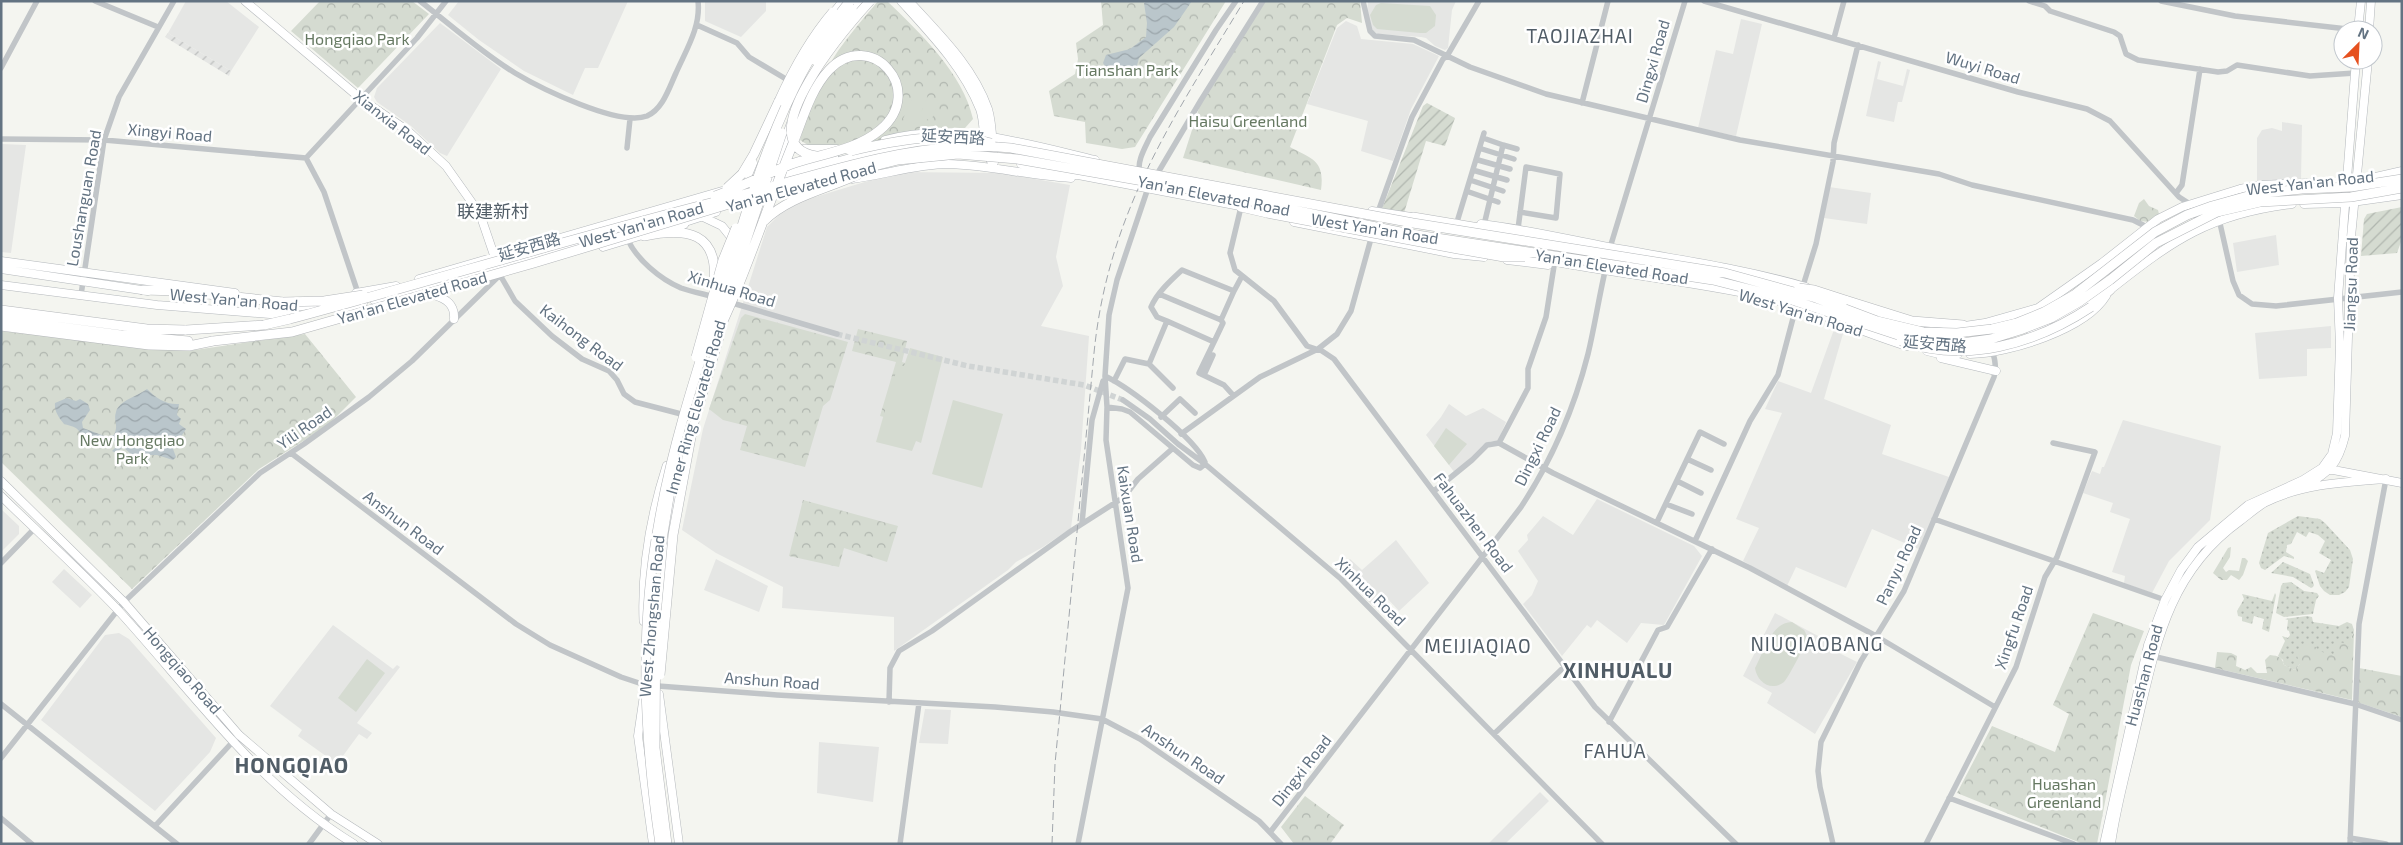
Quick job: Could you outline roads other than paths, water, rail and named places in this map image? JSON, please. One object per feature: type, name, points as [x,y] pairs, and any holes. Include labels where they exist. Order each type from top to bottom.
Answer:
[{"type":"highway","points":[[684,208],[729,187],[742,174],[754,154],[795,65],[817,31],[843,1]]},
{"type":"highway","name":"Inner Ring Elevated Road","points":[[660,844],[645,718],[646,658],[652,574],[666,482],[738,237],[786,105],[799,74],[819,41],[850,1]]},
{"type":"highway","name":"Inner Ring Elevated Road","points":[[667,844],[655,748],[656,577],[672,481],[708,352],[790,109],[820,51],[859,1]]},
{"type":"highway","points":[[534,263],[644,236],[726,210],[741,201],[755,188],[770,168],[807,84],[824,56],[868,1]]},
{"type":"highway","points":[[708,198],[724,193],[738,186],[750,182],[782,168],[789,165],[867,140],[882,129],[896,108],[897,83],[890,68],[872,58],[861,56],[844,61],[828,71],[812,96],[792,147],[788,157],[785,164],[782,171],[774,193],[760,225],[728,314],[708,352]]},
{"type":"highway","points":[[792,119],[790,132],[798,148],[809,155],[836,158]]},
{"type":"highway","points":[[666,482],[683,403],[713,291],[735,229],[760,194],[786,171],[884,143],[940,137],[977,140],[1011,148]]},
{"type":"highway","name":"Yan'an Elevated Road","points":[[1,310],[147,329],[186,330],[264,325],[400,289],[684,208],[887,155],[943,148],[988,146],[1011,148],[1414,223],[1725,273],[1816,298],[1877,321],[1923,332],[1957,333],[1992,329],[2017,323],[2074,295],[2155,232],[2187,214],[2255,194],[2302,189],[2351,188],[2402,179]]},
{"type":"highway","name":"Yan'an Elevated Road","points":[[1,319],[122,335],[213,341],[292,332],[444,287],[534,263],[740,201],[878,164],[958,154],[1017,159],[1212,193],[1410,234],[1713,280],[1792,300],[1880,333],[1936,342],[1962,343],[1991,339],[2051,318],[2103,285],[2156,243],[2182,228],[2217,212],[2260,202],[2350,196],[2402,188]]},
{"type":"highway","points":[[760,225],[775,211],[795,200],[832,186],[878,164]]},
{"type":"highway","points":[[1241,207],[1504,257],[1550,256]]},
{"type":"highway","points":[[1413,217],[1486,227],[1616,252],[1648,262]]},
{"type":"highway","points":[[644,236],[675,231],[701,240],[708,248],[715,262],[713,291]]},
{"type":"highway","points":[[1771,285],[1814,290],[1912,321],[1963,325]]},
{"type":"highway","points":[[143,290],[179,291],[283,302],[324,301],[400,289]]},
{"type":"highway","points":[[1880,333],[1914,346],[1939,350],[1970,352],[2003,346],[2029,338],[2073,319],[2091,307],[2110,290]]},
{"type":"highway","points":[[1,326],[149,345],[189,346],[213,341]]},
{"type":"highway","points":[[646,658],[643,604],[645,570],[652,524],[670,458],[685,416]]},
{"type":"highway","points":[[655,748],[673,535],[693,426]]},
{"type":"main road","name":"Xianxia Road","points":[[245,1],[361,99],[408,131],[446,166],[480,214],[500,275]]},
{"type":"main road","name":"West Zhongshan Road","points":[[653,844],[638,736],[645,685],[648,605],[656,537],[685,416],[750,200],[793,82],[808,50],[843,1]]},
{"type":"main road","name":"West Zhongshan Road","points":[[679,844],[658,685],[662,581],[673,504],[693,426],[730,302],[782,148],[808,85],[821,61],[868,1]]},
{"type":"main road","points":[[901,1],[944,49],[960,71],[980,111],[982,136],[989,146],[992,161]]},
{"type":"main road","points":[[910,1],[953,49],[979,89],[989,111],[992,138],[989,146]]},
{"type":"main road","points":[[2358,20],[2361,1]]},
{"type":"main road","points":[[2370,20],[2371,1]]},
{"type":"main road","name":"Jiangsu Road","points":[[2322,468],[2332,454],[2337,434],[2340,345],[2338,298],[2355,70]]},
{"type":"main road","name":"Jiangsu Road","points":[[2302,489],[2331,469],[2341,452],[2345,436],[2351,237],[2356,202],[2367,70]]},
{"type":"main road","points":[[738,192],[793,82]]},
{"type":"main road","name":"延安西路","points":[[769,183],[796,169],[861,147],[914,134],[954,133],[982,136],[1110,163]]},
{"type":"main road","name":"West Yan'an Road","points":[[877,142],[896,146]]},
{"type":"main road","name":"West Yan'an Road","points":[[623,225],[755,188],[836,158],[896,146],[951,143],[989,146],[1089,163],[1110,163],[1218,186],[1609,250],[1710,272],[1802,289],[1912,318],[1963,325],[1985,323],[2038,308],[2094,269],[2147,226],[2158,219],[2190,206],[2240,189],[2260,186],[2358,181],[2402,171]]},
{"type":"main road","points":[[782,148],[840,150],[861,147]]},
{"type":"main road","name":"West Yan'an Road","points":[[1,261],[143,290],[295,307],[434,294],[703,217],[818,177],[878,164],[946,154],[1241,207],[1454,241],[1570,265],[1762,296],[1880,333],[1916,349],[1943,355],[1993,348],[2021,347],[2070,325],[2101,305],[2110,290],[2186,234],[2219,219],[2254,210],[2291,204],[2345,203],[2402,195]]},
{"type":"main road","points":[[730,302],[744,283],[762,231],[769,219],[784,205],[807,191],[829,182],[842,171],[836,158]]},
{"type":"main road","name":"West Yan'an Road","points":[[829,182],[948,164],[992,161]]},
{"type":"main road","points":[[878,164],[896,171]]},
{"type":"main road","name":"West Yan'an Road","points":[[769,183],[818,177]]},
{"type":"main road","points":[[1215,202],[1218,186]]},
{"type":"main road","points":[[1241,207],[1306,225],[1454,254],[1554,266],[1570,265]]},
{"type":"main road","points":[[703,217],[722,226],[736,243]]},
{"type":"main road","points":[[1413,217],[1486,227],[1518,229],[1609,250],[1730,267],[1802,289]]},
{"type":"main road","name":"延安西路","points":[[84,277],[292,298],[361,301],[401,285],[496,262],[623,225]]},
{"type":"main road","points":[[1690,260],[1710,272]]},
{"type":"main road","name":"West Yan'an Road","points":[[1,269],[84,277]]},
{"type":"main road","name":"West Yan'an Road","points":[[1,285],[157,305],[293,316],[339,312],[361,301]]},
{"type":"main road","points":[[434,294],[451,304],[454,319]]},
{"type":"main road","name":"延安西路","points":[[1880,333],[1921,345],[1993,348]]},
{"type":"main road","points":[[1916,349],[1937,357],[1996,371]]},
{"type":"main road","name":"Huashan Road","points":[[2104,844],[2149,656],[2181,570],[2198,547],[2217,529],[2248,505],[2303,480],[2322,468],[2386,478],[2402,483]]},
{"type":"main road","name":"Huashan Road","points":[[2169,601],[2201,555],[2221,534],[2264,504],[2302,489],[2386,478]]},
{"type":"main road","name":"Hongqiao Road","points":[[1,482],[124,602],[239,735],[332,814],[378,844]]},
{"type":"main road","name":"Hongqiao Road","points":[[1,496],[117,610],[232,742],[323,825],[354,844]]},
{"type":"main road","name":"Huashan Road","points":[[2111,844],[2149,656]]},
{"type":"street","points":[[1,68],[37,1]]},
{"type":"street","points":[[95,1],[158,27]]},
{"type":"street","name":"Loushanguan Road","points":[[81,295],[104,140],[119,97],[174,1]]},
{"type":"street","points":[[420,1],[514,72],[552,93],[601,112],[630,119],[647,116],[661,104],[697,25],[698,1]]},
{"type":"street","points":[[361,301],[324,192],[306,158],[437,14],[446,1]]},
{"type":"street","points":[[1146,189],[1138,168],[1150,137],[1236,1]]},
{"type":"street","name":"Kaixuan Road","points":[[1078,844],[1128,588],[1106,440],[1107,407],[1104,376],[1110,315],[1117,280],[1146,189],[1158,174],[1200,100],[1263,1]]},
{"type":"street","points":[[1363,1],[1370,32],[1375,36],[1414,40],[1470,67],[1546,94],[1740,140],[1939,174],[1972,185],[2133,220],[2147,226]]},
{"type":"street","points":[[1378,212],[1412,118],[1443,59],[1447,56],[1479,1]]},
{"type":"street","points":[[1582,102],[1608,1]]},
{"type":"street","name":"Dingxi Road","points":[[1271,831],[1521,507],[1545,468],[1570,414],[1581,380],[1609,250],[1685,1]]},
{"type":"street","name":"Wuyi Road","points":[[1704,1],[2018,92],[2087,109],[2110,121],[2190,206],[2219,219]]},
{"type":"street","points":[[1834,38],[1844,1]]},
{"type":"street","points":[[2029,1],[2117,33],[2120,36],[2124,52],[2135,59],[2224,72],[2237,64],[2303,75],[2355,73]]},
{"type":"street","points":[[2161,1],[2235,16],[2333,27]]},
{"type":"street","points":[[697,25],[737,43],[749,57],[793,82]]},
{"type":"street","points":[[1802,289],[1816,244],[1833,157],[1834,142],[1858,45]]},
{"type":"street","points":[[2176,193],[2182,185],[2200,69]]},
{"type":"street","points":[[627,148],[630,119]]},
{"type":"street","points":[[1457,222],[1485,136],[1503,145],[1517,149]]},
{"type":"street","name":"Xingyi Road","points":[[1,139],[104,140],[306,158]]},
{"type":"street","points":[[1486,227],[1489,199],[1503,145]]},
{"type":"street","points":[[1482,149],[1514,159]]},
{"type":"street","points":[[1478,160],[1510,169]]},
{"type":"street","points":[[1518,229],[1520,212],[1526,167],[1562,174],[1556,218],[1520,212]]},
{"type":"street","points":[[1476,171],[1506,180]]},
{"type":"street","points":[[1473,181],[1503,191]]},
{"type":"street","points":[[1469,192],[1498,202]]},
{"type":"street","name":"Fahuazhen Road","points":[[1241,207],[1230,253],[1234,270],[1274,301],[1304,343],[1334,359],[1483,556],[1564,667],[1609,722],[1736,844]]},
{"type":"street","points":[[2219,219],[2239,295],[2252,304],[2276,306],[2402,292]]},
{"type":"street","name":"Xinhua Road","points":[[623,225],[627,240],[641,258],[669,281],[682,288],[837,334]]},
{"type":"street","points":[[1181,434],[1233,395],[1274,369],[1318,349],[1337,334],[1347,320],[1374,227]]},
{"type":"street","points":[[1499,443],[1528,388],[1528,369],[1546,317],[1554,266]]},
{"type":"street","points":[[1214,342],[1158,317],[1151,307],[1159,294],[1184,270],[1234,291]]},
{"type":"street","name":"Yili Road","points":[[1,758],[124,602],[260,473],[291,454],[369,397],[412,360],[500,275]]},
{"type":"street","name":"Kaihong Road","points":[[500,275],[515,301],[552,336],[582,359],[609,371],[618,380],[624,394],[635,402],[685,416]]},
{"type":"street","points":[[1221,320],[1242,276]]},
{"type":"street","points":[[1159,294],[1221,320],[1224,323],[1199,373],[1224,385],[1233,395]]},
{"type":"street","points":[[1695,541],[1750,421],[1778,376],[1796,308]]},
{"type":"street","points":[[1148,364],[1166,321]]},
{"type":"street","name":"Panyu Road","points":[[1833,844],[1818,771],[1821,742],[1852,678],[1900,599],[1996,371],[1993,348],[1985,323]]},
{"type":"street","points":[[1204,376],[1213,355]]},
{"type":"street","points":[[1114,381],[1125,359],[1148,364],[1173,388]]},
{"type":"street","points":[[1082,523],[1092,420],[1104,376],[1131,390],[1200,452],[1206,464],[1200,468],[1197,467],[1172,449],[1130,412],[1122,408],[1107,407]]},
{"type":"street","points":[[1162,417],[1180,399],[1195,413]]},
{"type":"street","name":"Xinhua Road","points":[[1123,400],[1206,464],[1236,492],[1342,579],[1602,844]]},
{"type":"street","points":[[1657,522],[1700,432],[1724,444]]},
{"type":"street","points":[[1434,491],[1486,446],[1499,443],[1545,468],[1712,549],[1876,636],[1995,706]]},
{"type":"street","name":"Xingfu Road","points":[[1926,844],[2016,667],[2040,591],[2054,562],[2095,452],[2053,443]]},
{"type":"street","points":[[889,702],[890,668],[899,651],[932,632],[1082,523],[1116,503],[1124,497],[1138,479],[1172,449]]},
{"type":"street","name":"Anshun Road","points":[[291,454],[516,624],[550,645],[621,677],[645,685],[1053,712],[1102,719],[1140,738],[1271,831],[1281,844]]},
{"type":"street","points":[[1687,459],[1711,470]]},
{"type":"street","points":[[2386,478],[2359,624],[2350,841],[2386,844]]},
{"type":"street","points":[[1677,481],[1701,493]]},
{"type":"street","points":[[1666,504],[1692,514]]},
{"type":"street","points":[[1934,519],[2169,601]]},
{"type":"street","points":[[1,563],[34,529]]},
{"type":"street","points":[[1609,722],[1658,630],[1667,627],[1712,549]]},
{"type":"street","points":[[2149,656],[2355,704],[2402,720]]},
{"type":"street","points":[[1495,733],[1564,667]]},
{"type":"street","points":[[900,844],[919,703]]},
{"type":"street","points":[[1,704],[177,844]]},
{"type":"street","points":[[155,826],[239,735]]},
{"type":"street","points":[[1949,798],[2074,844]]},
{"type":"street","points":[[309,844],[332,814]]},
{"type":"street","points":[[1,818],[32,844]]},
{"type":"water","points":[[1147,1],[1192,1],[1174,27],[1139,58],[1135,73],[1131,77],[1123,78],[1109,73],[1103,63],[1106,55],[1130,49],[1146,37],[1147,23],[1144,3]]},
{"type":"water","points":[[147,389],[162,400],[179,404],[177,415],[181,419],[179,424],[186,429],[173,449],[176,457],[173,460],[150,455],[149,460],[138,460],[123,447],[116,453],[112,451],[118,445],[115,441],[89,445],[78,430],[64,424],[55,409],[55,403],[67,398],[76,401],[80,399],[88,404],[90,410],[82,422],[83,428],[107,437],[114,435],[115,415],[120,405]]},
{"type":"tunnel","points":[[837,334],[968,366],[1084,385],[1123,400]]},
{"type":"railway","points":[[1052,844],[1055,764],[1094,353],[1102,302],[1113,255],[1129,211],[1148,168],[1169,127],[1244,1]]},
{"type":"district","name":"TAOJIAZHAI","points":[[1580,35]]},
{"type":"district","name":"联建新村","points":[[493,211]]},
{"type":"district","name":"NIUQIAOBANG","points":[[1817,643]]},
{"type":"district","name":"MEIJIAQIAO","points":[[1478,645]]},
{"type":"district","name":"XINHUALU","points":[[1618,669]]},
{"type":"district","name":"FAHUA","points":[[1615,750]]},
{"type":"district","name":"HONGQIAO","points":[[292,764]]},
{"type":"park label","name":"Hongqiao Park","points":[[357,38]]},
{"type":"park label","name":"Tianshan Park","points":[[1127,69]]},
{"type":"park label","name":"Haisu Greenland","points":[[1248,120]]},
{"type":"park label","name":"New Hongqiao Park","points":[[132,448]]},
{"type":"park label","name":"Huashan Greenland","points":[[2064,792]]}]
